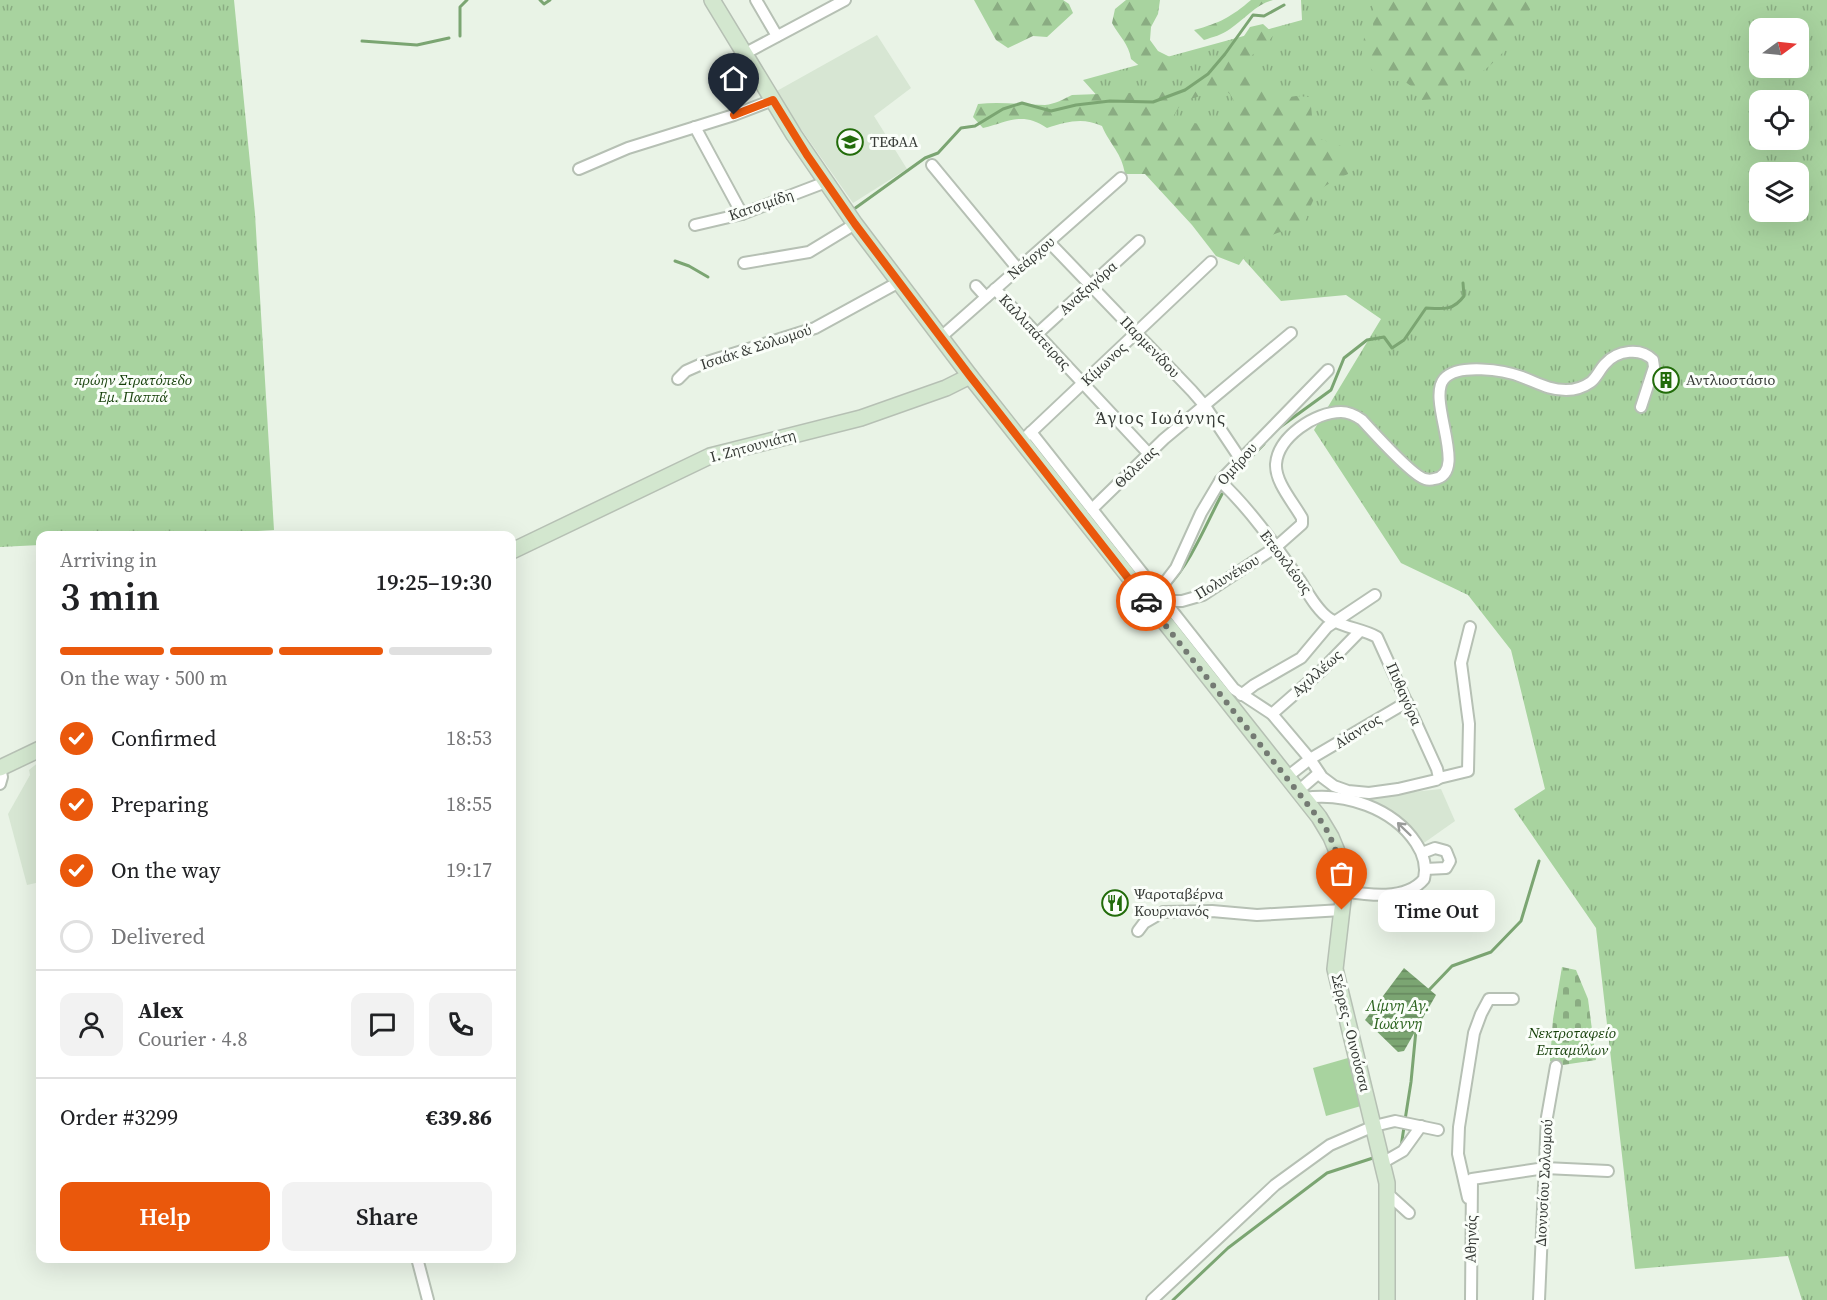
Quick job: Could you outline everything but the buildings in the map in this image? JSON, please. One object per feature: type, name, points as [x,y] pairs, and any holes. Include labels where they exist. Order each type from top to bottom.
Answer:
[{"type":"street","name":"Σέρρες - Οινούσσα","points":[[712,0],[773,100],[855,224],[970,376],[1027,436],[1151,595],[1324,825],[1339,854],[1343,891],[1336,973],[1387,1188],[1387,1300]]},
{"type":"street","points":[[756,0],[777,36]]},
{"type":"street","points":[[819,0],[825,11]]},
{"type":"street","points":[[744,54],[845,0]]},
{"type":"street","points":[[579,169],[628,148],[734,115],[773,100]]},
{"type":"street","points":[[695,127],[742,214]]},
{"type":"street","points":[[933,165],[1018,269]]},
{"type":"street","name":"Νεάρχου","points":[[941,336],[1121,178]]},
{"type":"street","name":"Κατσιμίδη","points":[[695,225],[742,214],[826,182]]},
{"type":"street","points":[[744,263],[809,252],[855,224]]},
{"type":"street","name":"Αναξαγόρα","points":[[1037,334],[1139,241]]},
{"type":"street","name":"Παρμενίδου","points":[[1049,242],[1205,406],[1241,460]]},
{"type":"street","name":"Κίμωνος","points":[[1027,436],[1211,262]]},
{"type":"street","name":"Ισαάκ & Σολωμού","points":[[678,379],[686,371],[704,363],[815,328],[899,282]]},
{"type":"street","points":[[976,286],[986,297]]},
{"type":"street","name":"Καλλιπάτειρας","points":[[995,289],[1149,454]]},
{"type":"street","name":"Θάλειας","points":[[1092,509],[1149,454],[1291,333]]},
{"type":"street","name":"Πολυνέκου","points":[[1151,595],[1166,602],[1188,600],[1203,595],[1276,547],[1300,526],[1302,518],[1277,472],[1278,453],[1301,426],[1332,413],[1353,414],[1362,420],[1424,480],[1436,479],[1445,475],[1448,465],[1448,449],[1438,389],[1448,375],[1458,370],[1473,369],[1504,373],[1521,377],[1547,388],[1572,390],[1594,380],[1613,357],[1627,352],[1641,351],[1653,360],[1654,367],[1641,407]]},
{"type":"street","name":"Ομήρου","points":[[1151,595],[1176,568],[1201,513],[1220,481],[1328,370]]},
{"type":"street","name":"Ι. Ζητουνιάτη","points":[[516,549],[710,456],[866,417],[946,388],[970,376]]},
{"type":"street","points":[[1027,436],[1092,509],[1151,595]]},
{"type":"street","name":"Ετεοκλέους","points":[[1220,481],[1276,547],[1322,611],[1330,619],[1360,631]]},
{"type":"street","points":[[1241,694],[1301,658],[1323,630],[1376,595]]},
{"type":"street","points":[[1166,602],[1234,689],[1272,714],[1329,784],[1348,791],[1369,793],[1431,783],[1438,774],[1468,771],[1469,724],[1461,663],[1470,627]]},
{"type":"street","name":"Πυθαγόρα","points":[[1360,631],[1371,634],[1381,642],[1438,774]]},
{"type":"street","name":"Αχιλλέως","points":[[1272,714],[1360,631]]},
{"type":"street","name":"Αίαντος","points":[[1287,777],[1310,759],[1407,702]]},
{"type":"street","points":[[0,784],[2,777],[0,768],[36,751]]},
{"type":"street","points":[[1301,794],[1319,773]]},
{"type":"street","points":[[1301,794],[1335,798],[1373,807],[1399,824],[1422,853],[1424,879],[1403,893],[1343,891]]},
{"type":"street","points":[[1422,853],[1435,848],[1446,851],[1450,861],[1446,868],[1425,869]]},
{"type":"street","points":[[1138,931],[1144,923],[1163,912],[1212,911],[1257,915],[1342,910]]},
{"type":"street","points":[[1472,1213],[1458,1154],[1459,1127],[1474,1033],[1490,999],[1513,999]]},
{"type":"street","name":"Διονυσίου Σολωμού","points":[[1539,1300],[1547,1117],[1556,1066]]},
{"type":"street","points":[[1152,1300],[1275,1185],[1330,1145],[1376,1134],[1399,1122],[1438,1130]]},
{"type":"street","points":[[1382,1163],[1403,1151],[1416,1125]]},
{"type":"street","points":[[1545,1168],[1608,1171]]},
{"type":"street","name":"Αθηνάς","points":[[1471,1300],[1472,1179],[1545,1168]]},
{"type":"street","points":[[1387,1188],[1409,1213]]},
{"type":"street","points":[[418,1263],[428,1300]]},
{"type":"shaded area","name":"ΤΕΦΑΑ","points":[[877,35],[911,88],[874,116],[907,169],[853,203],[775,92]]},
{"type":"shaded area","points":[[36,764],[36,883],[27,885],[8,814],[30,775],[29,770]]},
{"type":"shaded area","points":[[1441,789],[1455,821],[1421,845],[1398,816],[1365,800],[1365,797]]},
{"type":"green space","name":"πρώην Στρατόπεδο Εμ. Παππά","points":[[0,0],[234,0],[255,214],[274,530],[36,531],[36,545],[0,547]]},
{"type":"green space","points":[[974,0],[1063,0],[1069,4],[1073,13],[1047,37],[1033,36],[1008,48],[996,40]]},
{"type":"green space","points":[[1126,0],[1160,0],[1158,14],[1151,27],[1150,40],[1158,51],[1170,57],[1179,69],[1168,77],[1142,68],[1131,59],[1126,44],[1112,23],[1115,9]]},
{"type":"green space","points":[[1251,0],[1273,0],[1261,5],[1217,36],[1204,40],[1194,30],[1225,19]]},
{"type":"green space","points":[[1301,0],[1827,0],[1827,1300],[1802,1300],[1788,1256],[1635,1269],[1596,928],[1514,809],[1545,789],[1511,650],[1468,595],[1401,563],[1314,430],[1381,319],[1346,295],[1281,301],[1083,80],[1302,20]]},
{"type":"green space","points":[[1374,0],[1535,0],[1513,38],[1492,64],[1480,73],[1457,81],[1436,99],[1422,100],[1415,89],[1404,81],[1390,81],[1376,75],[1362,53],[1364,38],[1373,26]]},
{"type":"green space","points":[[1263,24],[1274,34],[1266,45],[1244,61],[1251,71],[1283,98],[1310,97],[1317,138],[1344,147],[1351,160],[1348,174],[1322,188],[1314,198],[1304,226],[1283,231],[1259,242],[1239,265],[1216,256],[1192,225],[1145,174],[1125,174],[1119,155],[1102,126],[1081,121],[1047,128],[1030,120],[1015,119],[983,128],[973,117],[978,104],[1045,105],[1072,95],[1180,91],[1214,69],[1250,27]],"holes":[[[1219,87],[1234,101],[1233,111],[1227,121],[1200,124],[1174,117],[1178,109],[1188,100]]]},
{"type":"green space","name":"Νεκτροταφείο Επταμύλων","points":[[1562,967],[1576,970],[1588,999],[1596,1060],[1556,1066],[1550,1061],[1553,1019]]},
{"type":"green space","points":[[1348,1058],[1361,1106],[1326,1116],[1313,1068]]},
{"type":"water","name":"Λίμνη Αγ. Ιωάννη","points":[[1404,968],[1436,995],[1404,1051],[1398,1052],[1365,1020]]},
{"type":"waterway","points":[[460,36],[460,7],[467,0]]},
{"type":"waterway","points":[[540,0],[544,4],[550,0]]},
{"type":"waterway","points":[[854,209],[925,158],[938,153],[961,128],[975,126],[1003,109],[1022,103],[1051,111],[1110,101],[1153,102],[1185,90],[1208,74],[1253,15],[1264,16],[1284,5]]},
{"type":"waterway","points":[[362,41],[417,45],[449,38]]},
{"type":"waterway","points":[[675,261],[708,277]]},
{"type":"waterway","points":[[1276,430],[1331,390],[1344,358],[1367,340],[1384,337],[1392,348],[1404,340],[1426,308],[1452,307],[1460,301],[1464,296],[1463,283]]},
{"type":"waterway","points":[[1229,480],[1264,444]]},
{"type":"waterway","points":[[1167,587],[1191,555],[1222,494]]},
{"type":"waterway","points":[[1429,990],[1452,966],[1491,952],[1521,921],[1539,861]]},
{"type":"waterway","points":[[1405,1120],[1416,1030]]},
{"type":"waterway","points":[[1401,1147],[1404,1127]]},
{"type":"waterway","points":[[1173,1300],[1228,1248],[1327,1173],[1376,1157]]},
{"type":"way so far","points":[[1146,601],[1319,817],[1341,861],[1342,910]]},
{"type":"place","name":"ΤΕΦΑΑ","points":[[850,142]]},
{"type":"place","name":"Αντλιοστάσιο","points":[[1666,380]]},
{"type":"place","name":"Ψαροταβέρνα Κουρνιανός","points":[[1115,903]]},
{"type":"place","name":"Time Out","points":[[1342,910]]},
{"type":"district","name":"Άγιος Ιωάννης","points":[[1161,418]]},
{"type":"route","points":[[734,115],[773,100],[807,155],[855,224],[970,376],[1146,601]]}]
